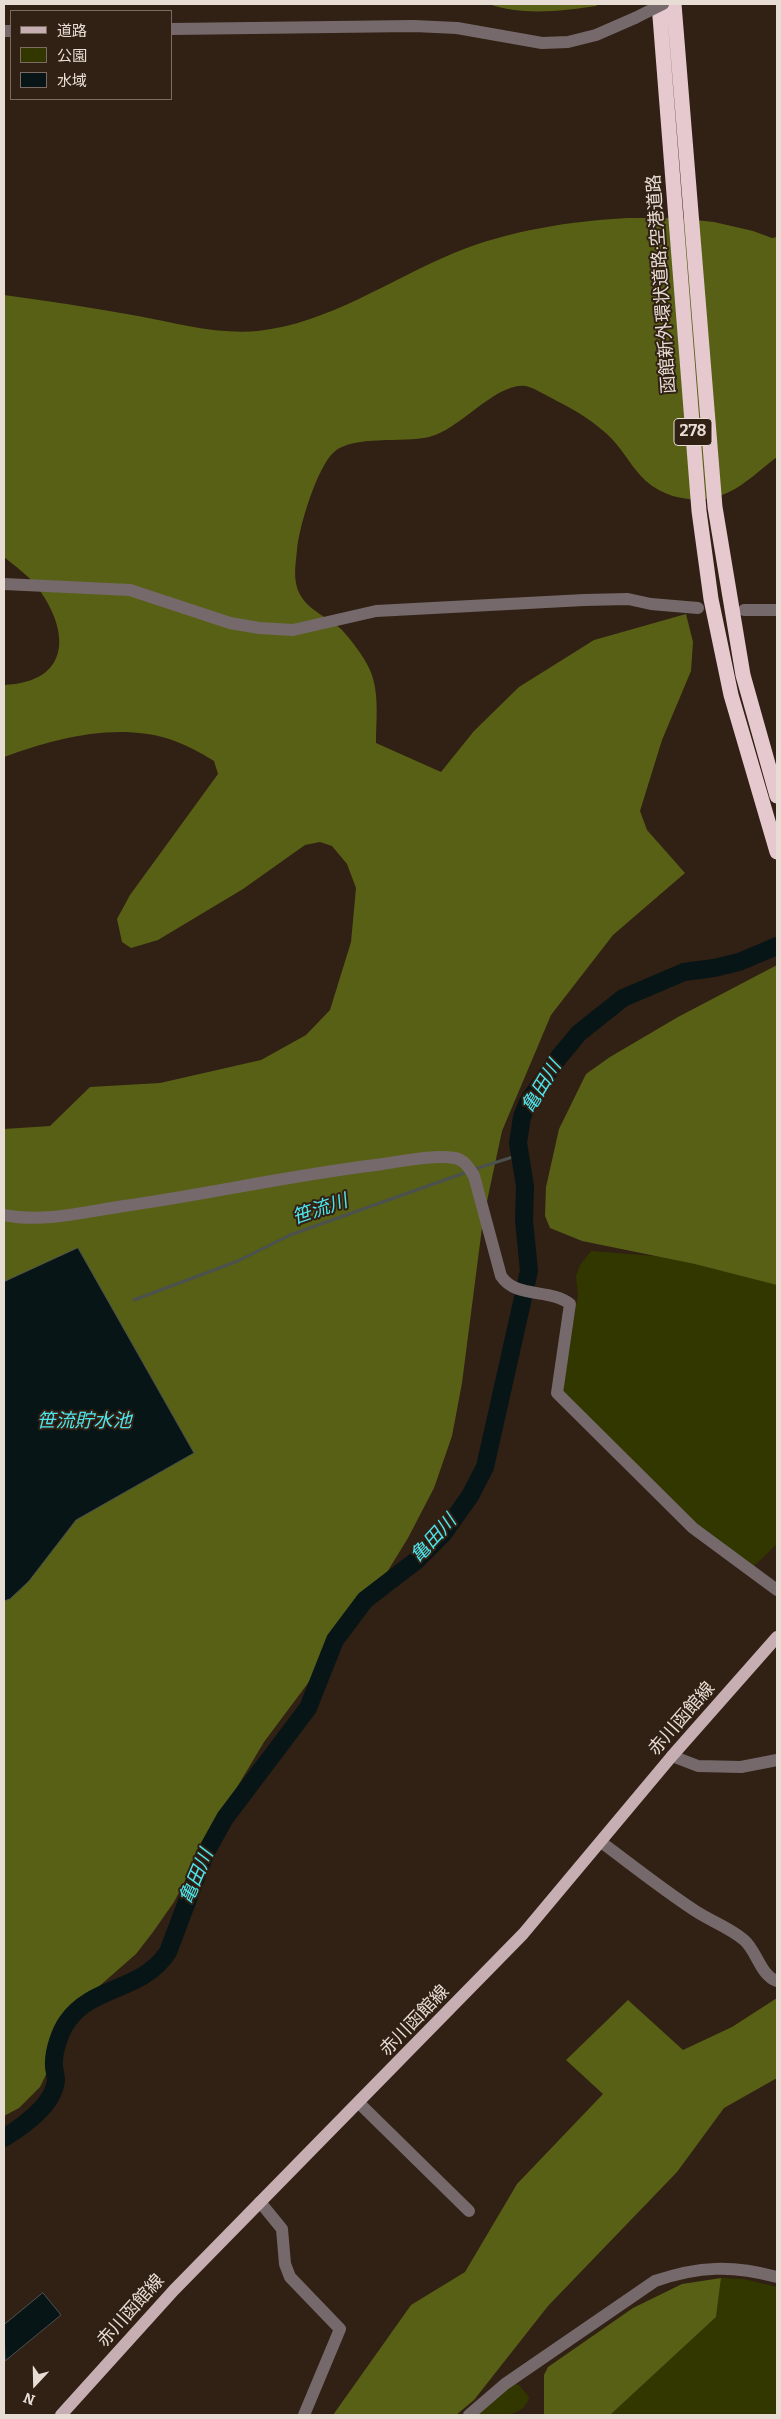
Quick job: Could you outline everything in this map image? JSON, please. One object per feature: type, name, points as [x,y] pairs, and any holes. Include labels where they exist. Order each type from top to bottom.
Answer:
[{"type":"highway","name":"函館新外環状道路;空港道路","points":[[661,4],[698,501],[711,599],[733,703],[777,852]]},
{"type":"highway","name":"函館新外環状道路;空港道路","points":[[674,4],[715,507],[743,675],[764,758],[777,796]]},
{"type":"main road","name":"赤川函館線","points":[[61,2415],[174,2290],[316,2143],[359,2103],[523,1934],[672,1756],[777,1637]]},
{"type":"street","points":[[172,29],[414,26],[457,28],[542,42],[568,42],[596,35],[661,4]]},
{"type":"street","points":[[4,584],[130,590],[230,623],[259,628],[293,630],[376,611],[628,599],[651,604],[698,608]]},
{"type":"street","points":[[744,610],[777,610]]},
{"type":"street","points":[[4,1215],[43,1218],[65,1216],[174,1200],[355,1167],[455,1158],[471,1171],[501,1276],[505,1282],[517,1290],[562,1298],[570,1304],[557,1393],[693,1528],[777,1590]]},
{"type":"street","points":[[672,1756],[698,1766],[741,1767],[777,1760]]},
{"type":"street","points":[[601,1842],[696,1912],[722,1924],[745,1941],[766,1972],[772,1979],[777,1981]]},
{"type":"street","points":[[359,2103],[399,2145],[469,2211]]},
{"type":"street","points":[[260,2202],[282,2229],[285,2264],[290,2277],[340,2330],[304,2415]]},
{"type":"street","points":[[469,2415],[505,2384],[655,2281],[680,2273],[730,2268],[777,2277]]},
{"type":"green space","points":[[489,4],[598,4],[596,6],[556,11],[528,11],[502,8]]},
{"type":"green space","points":[[627,218],[675,218],[714,222],[753,231],[772,238],[777,237],[777,457],[742,485],[718,496],[694,499],[670,495],[659,490],[640,475],[613,440],[585,417],[533,388],[525,386],[514,387],[490,399],[441,433],[418,439],[353,443],[334,452],[321,470],[305,513],[298,540],[295,579],[298,592],[303,599],[314,610],[342,630],[357,648],[369,668],[376,696],[376,743],[441,772],[474,731],[519,687],[594,640],[686,614],[693,642],[691,671],[662,740],[640,811],[647,830],[685,873],[613,935],[551,1015],[502,1131],[483,1220],[462,1383],[452,1436],[434,1488],[408,1538],[370,1600],[264,1742],[215,1824],[174,1902],[136,1954],[88,1996],[73,2019],[40,2087],[19,2108],[4,2116],[4,1601],[10,1599],[29,1581],[76,1520],[194,1453],[78,1248],[4,1282],[4,1129],[50,1126],[90,1087],[160,1083],[261,1060],[306,1035],[330,1010],[351,942],[356,888],[347,864],[332,846],[320,842],[305,845],[243,889],[158,940],[131,948],[122,942],[117,919],[130,895],[218,774],[214,761],[169,739],[149,734],[128,732],[106,732],[64,739],[4,757],[4,685],[26,682],[42,675],[52,665],[58,652],[59,638],[56,622],[49,605],[38,588],[26,575],[4,557],[4,295],[105,310],[198,328],[243,332],[258,331],[284,326],[334,310],[474,245],[539,228]]},
{"type":"green space","points":[[777,965],[777,1285],[695,1264],[582,1241],[550,1228],[545,1216],[546,1187],[559,1129],[586,1074],[610,1057],[678,1017]]},
{"type":"green space","points":[[777,1245],[777,1544],[754,1566],[698,1526],[562,1391],[578,1295],[576,1276],[580,1265],[591,1251],[705,1260]]},
{"type":"green space","points":[[777,1998],[777,2078],[724,2108],[677,2172],[548,2306],[474,2400],[456,2415],[333,2415],[411,2305],[465,2272],[517,2184],[603,2094],[566,2060],[628,2000],[683,2050],[732,2027]]},
{"type":"green space","points":[[721,2278],[744,2279],[777,2287],[777,2413],[775,2415],[610,2415],[716,2317]]},
{"type":"green space","points":[[721,2278],[716,2317],[610,2415],[544,2415],[544,2375],[548,2367],[633,2308],[682,2284]]},
{"type":"green space","points":[[514,2384],[519,2385],[529,2397],[521,2409],[501,2415],[478,2415]]},
{"type":"water","name":"笹流貯水池","points":[[78,1248],[194,1453],[76,1520],[29,1581],[10,1599],[4,1601],[4,1282]]},
{"type":"water","points":[[43,2293],[61,2315],[5,2361],[4,2325]]},
{"type":"waterway","name":"亀田川","points":[[4,2138],[36,2114],[50,2098],[56,2080],[54,2064],[58,2041],[64,2026],[77,2010],[103,1994],[145,1975],[168,1952],[205,1854],[225,1818],[308,1708],[335,1640],[365,1600],[417,1560],[443,1534],[470,1496],[485,1467],[529,1271],[524,1220],[525,1186],[518,1143],[522,1117],[528,1102],[559,1057],[579,1033],[623,998],[684,972],[739,962],[777,946]]},
{"type":"waterway","name":"笹流川","points":[[475,1169],[519,1155]]},
{"type":"waterway","name":"笹流川","points":[[134,1300],[238,1261],[290,1235],[467,1172]]}]
